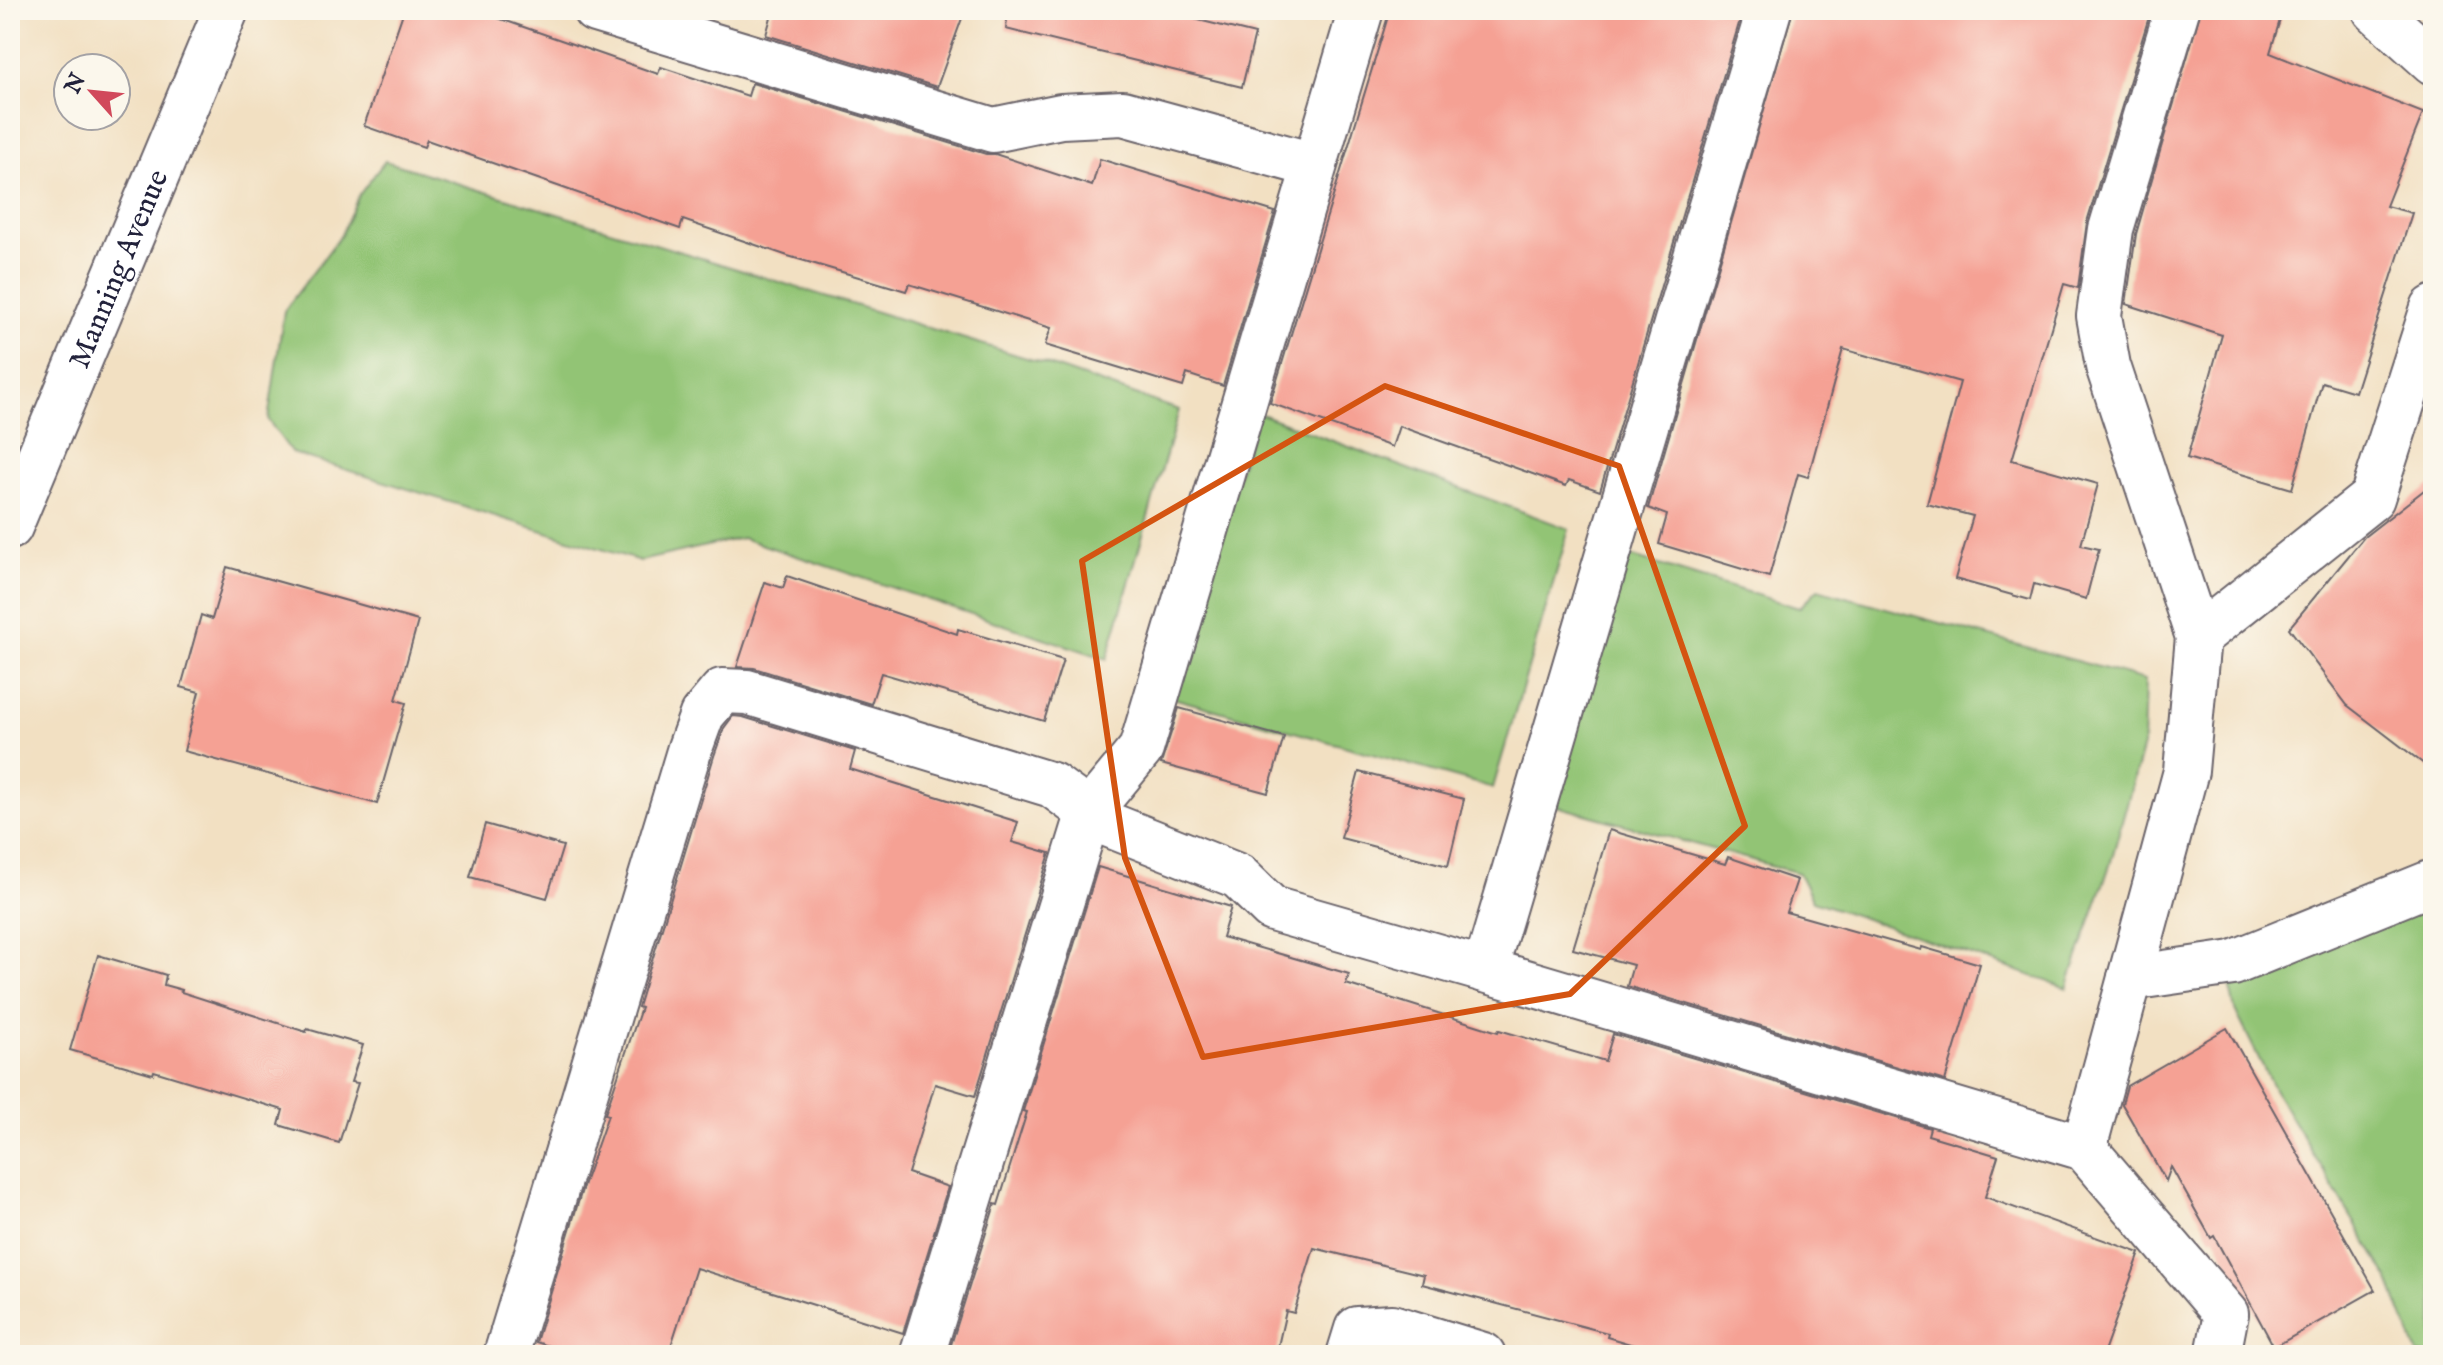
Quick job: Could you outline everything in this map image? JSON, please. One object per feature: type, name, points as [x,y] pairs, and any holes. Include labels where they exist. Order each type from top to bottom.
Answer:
[{"type":"street","name":"Manning Avenue","points":[[10,527],[226,10]]},
{"type":"street","points":[[595,10],[993,130],[1061,116],[1123,113],[1313,165]]},
{"type":"street","points":[[922,1355],[1089,812],[1141,749],[1361,10]]},
{"type":"street","points":[[1485,970],[1769,10]]},
{"type":"street","points":[[2084,1148],[2186,771],[2198,637],[2108,366],[2099,316],[2111,229],[2177,10]]},
{"type":"street","points":[[2375,10],[2433,62]]},
{"type":"street","points":[[2198,637],[2372,498],[2433,308]]},
{"type":"street","points":[[506,1355],[690,748],[702,715],[722,691],[747,692],[1052,785],[1102,822],[1238,876],[1272,909],[2084,1148],[2222,1334],[2245,1355]]},
{"type":"street","points":[[2130,978],[2233,963],[2433,882]]},
{"type":"street","points":[[1349,1355],[1357,1329],[1392,1327],[1483,1355]]},
{"type":"highlighted area","points":[[1385,386],[1619,466],[1745,826],[1570,994],[1203,1057],[1125,858],[1082,561]]},
{"type":"green space","points":[[385,161],[1043,363],[1179,410],[1107,659],[742,538],[640,561],[292,453],[268,420],[284,311],[341,235],[359,195]]},
{"type":"green space","points":[[1258,413],[1569,529],[1493,788],[1166,696]]},
{"type":"green space","points":[[1630,556],[1799,608],[1818,589],[2145,680],[2143,746],[2110,865],[2067,988],[1813,901],[1799,873],[1549,804]]},
{"type":"green space","points":[[2433,901],[2433,1355],[2418,1355],[2388,1278],[2274,1089],[2235,1010],[2229,984]]},
{"type":"building","points":[[404,10],[475,10],[658,74],[661,67],[748,96],[752,83],[986,154],[995,154],[1092,186],[1100,159],[1275,212],[1223,386],[1187,374],[1183,387],[1045,345],[1051,328],[909,284],[906,291],[788,256],[683,220],[680,229],[427,140],[424,147],[364,126]]},
{"type":"building","points":[[773,10],[965,10],[937,87],[766,35]]},
{"type":"building","points":[[1008,10],[1158,10],[1255,34],[1242,87],[1006,29]]},
{"type":"building","points":[[1390,10],[1743,10],[1600,491],[1569,480],[1566,486],[1399,426],[1392,447],[1270,403]]},
{"type":"building","points":[[1793,10],[2151,10],[2087,222],[2078,288],[2064,284],[2012,460],[2098,484],[2081,545],[2099,549],[2086,599],[2034,584],[2030,600],[1955,579],[1973,516],[1927,504],[1960,382],[1843,349],[1808,477],[1798,474],[1769,577],[1659,544],[1667,515],[1648,508]]},
{"type":"building","points":[[2201,10],[2283,10],[2270,53],[2423,113],[2386,206],[2412,213],[2355,392],[2322,382],[2292,489],[2187,458],[2222,335],[2126,304],[2136,234]]},
{"type":"building","points":[[2433,483],[2433,771],[2347,705],[2289,628],[2364,537]]},
{"type":"building","points":[[227,567],[418,621],[396,700],[406,703],[377,804],[184,751],[199,692],[181,687],[201,615],[212,619]]},
{"type":"building","points":[[787,576],[957,634],[958,629],[1063,660],[1044,721],[881,673],[871,704],[754,668],[737,667],[765,582],[783,588]]},
{"type":"building","points":[[1179,708],[1284,737],[1268,793],[1161,764]]},
{"type":"building","points":[[733,716],[855,751],[850,769],[1018,822],[1012,842],[1050,853],[975,1096],[935,1084],[908,1173],[948,1187],[903,1333],[696,1268],[668,1355],[577,1355],[536,1342],[608,1115],[605,1114],[641,1008],[638,1007],[714,756],[724,728]]},
{"type":"building","points":[[1359,772],[1464,799],[1448,866],[1341,838]]},
{"type":"building","points":[[485,824],[563,846],[547,898],[470,877]]},
{"type":"building","points":[[1609,830],[1725,864],[1728,857],[1797,880],[1786,912],[1980,964],[1945,1081],[1627,986],[1633,965],[1573,949]]},
{"type":"building","points":[[1098,867],[1231,907],[1222,937],[1349,974],[1346,984],[1498,1032],[1605,1061],[1613,1034],[1930,1128],[1928,1135],[1998,1156],[1985,1197],[2140,1253],[2103,1355],[1667,1355],[1607,1337],[1608,1333],[1422,1284],[1424,1275],[1314,1248],[1294,1313],[1286,1311],[1276,1355],[971,1355],[950,1348],[1027,1112],[1023,1111]]},
{"type":"building","points":[[98,955],[166,975],[164,985],[181,992],[306,1032],[307,1029],[363,1045],[351,1082],[358,1083],[339,1143],[279,1125],[283,1110],[154,1071],[153,1074],[70,1050]]},
{"type":"building","points":[[2227,1028],[2375,1290],[2274,1347],[2214,1236],[2211,1238],[2171,1167],[2166,1181],[2122,1104],[2127,1086]]}]
